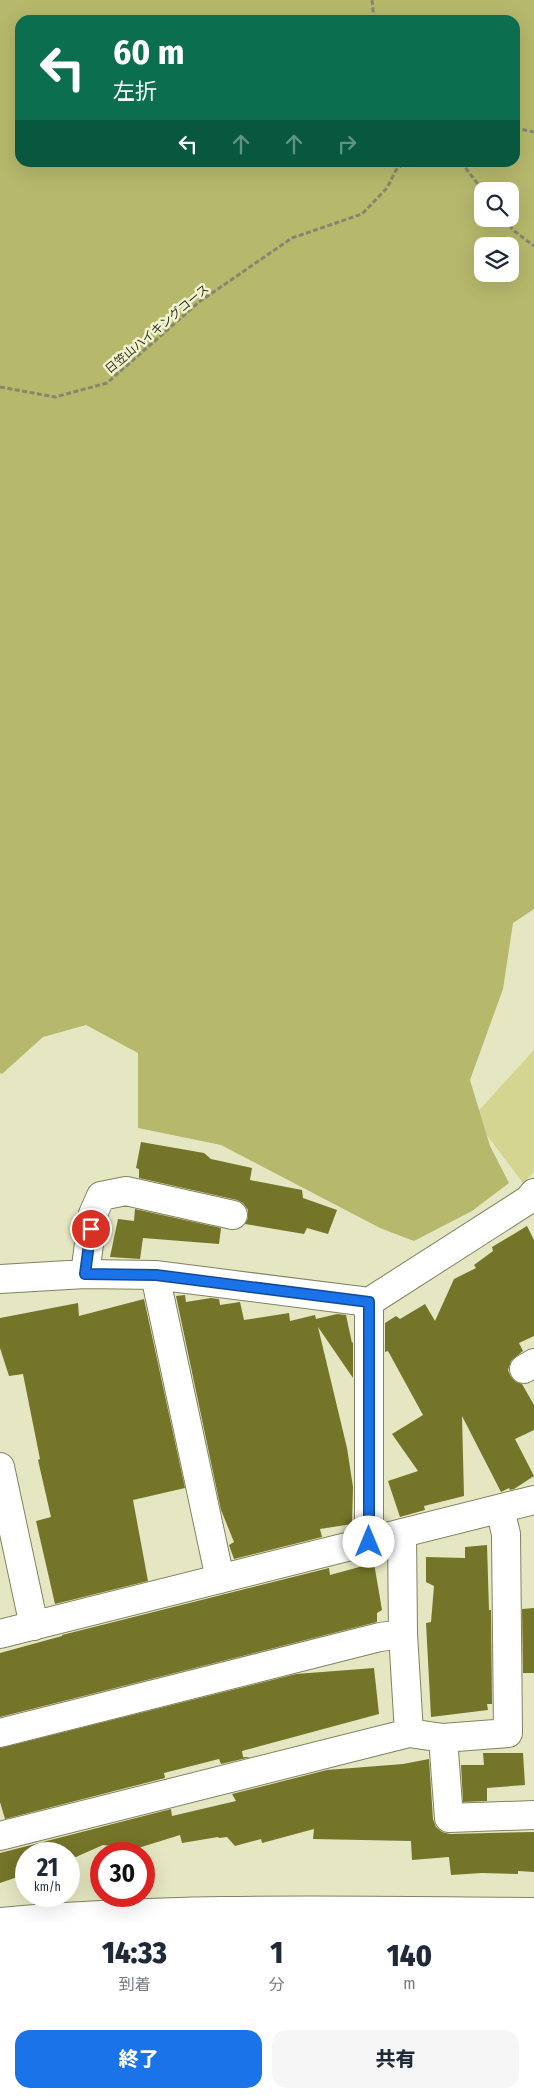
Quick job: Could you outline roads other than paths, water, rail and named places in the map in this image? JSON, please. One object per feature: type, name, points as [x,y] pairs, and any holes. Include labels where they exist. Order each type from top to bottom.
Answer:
[{"type":"street","points":[[85,1274],[93,1214],[101,1196],[126,1191],[233,1214]]},
{"type":"street","points":[[0,1279],[85,1274],[156,1275],[369,1302],[532,1201]]},
{"type":"street","points":[[156,1275],[220,1580]]},
{"type":"street","points":[[369,1302],[369,1542]]},
{"type":"street","points":[[0,1467],[34,1626]]},
{"type":"street","points":[[0,1634],[534,1500]]},
{"type":"street","points":[[0,1836],[409,1733],[443,1738],[508,1733],[506,1534],[500,1509]]},
{"type":"street","points":[[402,1534],[404,1634],[409,1733]]},
{"type":"street","points":[[0,1733],[380,1636],[404,1634]]},
{"type":"street","points":[[443,1738],[449,1818],[534,1815]]},
{"type":"street","points":[[0,1922],[48,1918],[264,1910],[534,1912]]}]
